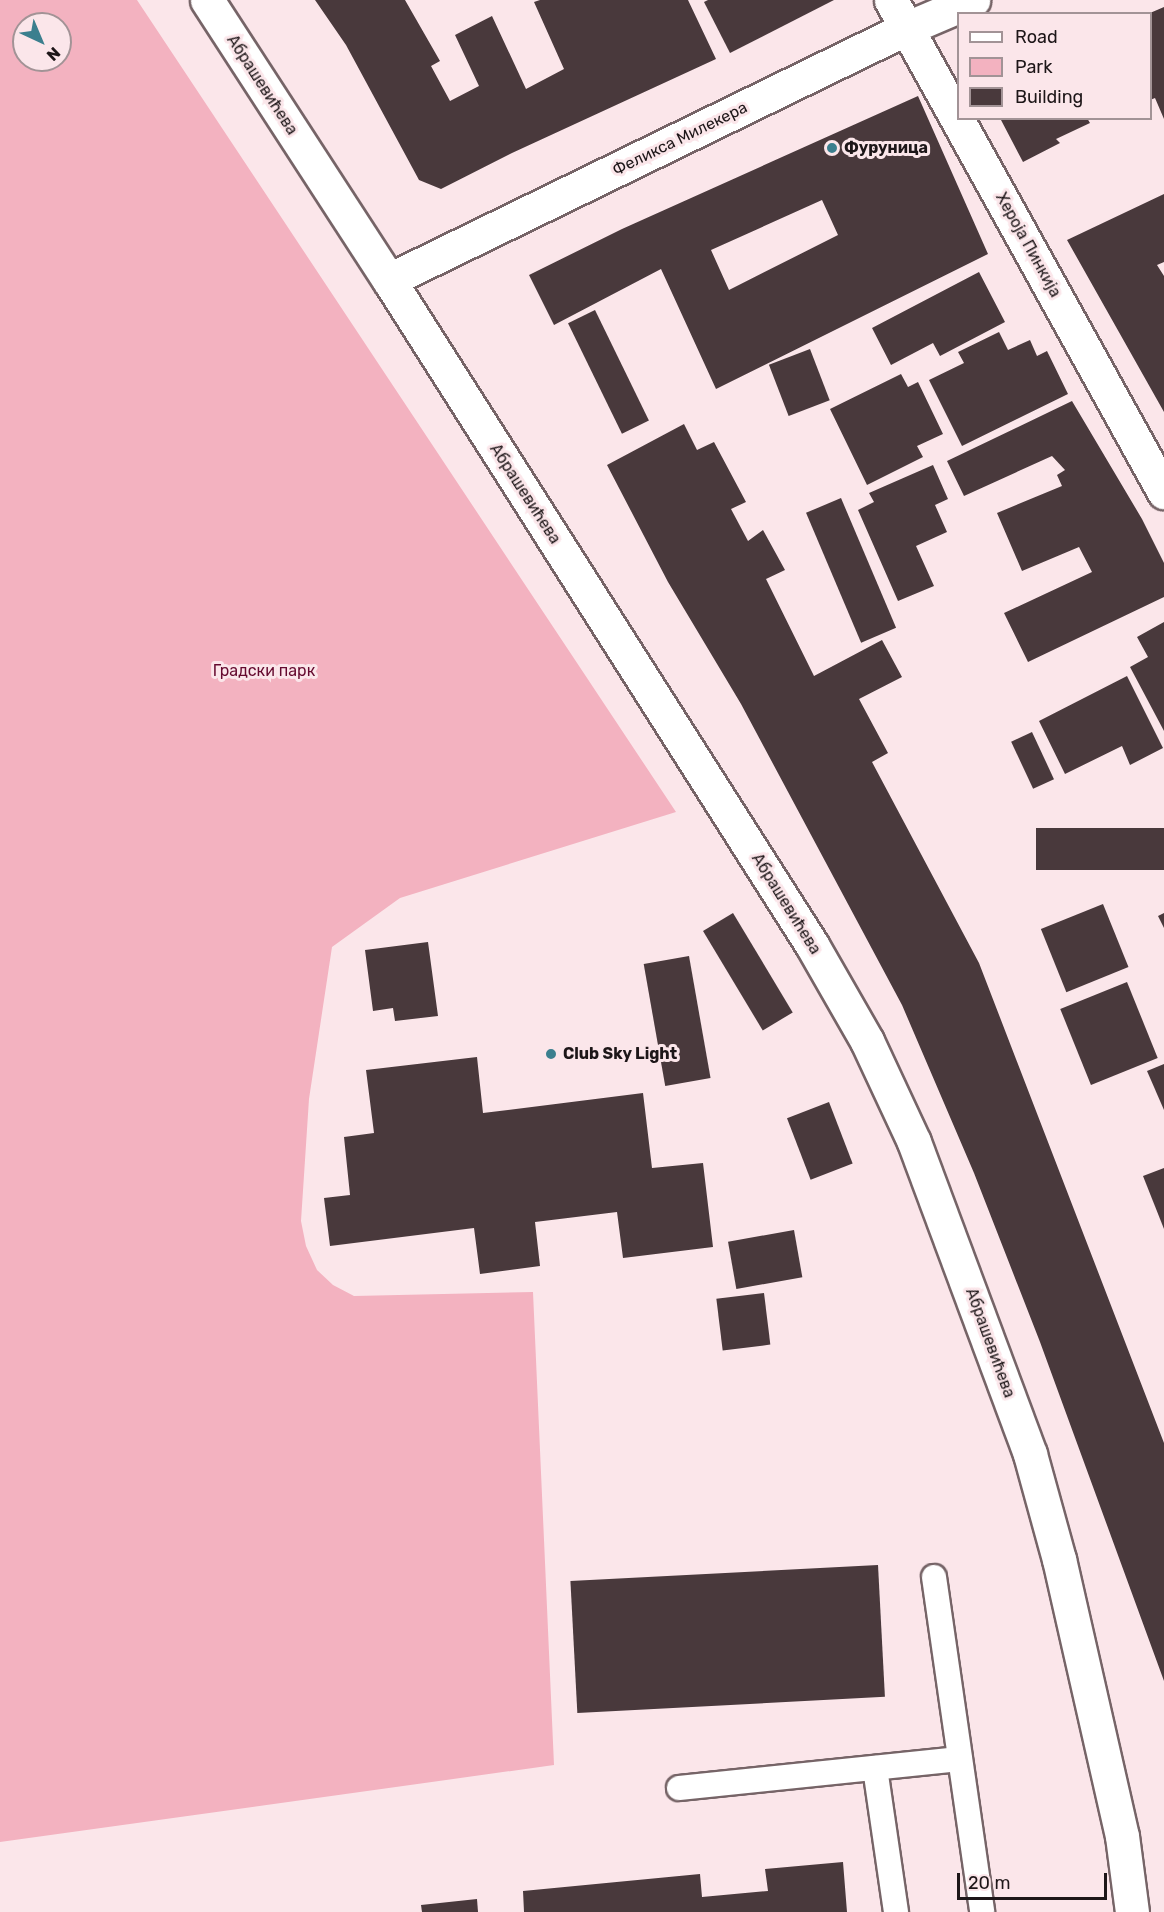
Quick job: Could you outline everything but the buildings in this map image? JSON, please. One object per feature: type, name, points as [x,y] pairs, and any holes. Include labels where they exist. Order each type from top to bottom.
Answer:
[{"type":"street","name":"Абрашевићева","points":[[207,0],[389,280],[812,945],[867,1041],[914,1142],[1030,1454],[1059,1558],[1119,1825],[1132,1912]]},
{"type":"street","name":"Хероја Пинкија","points":[[891,0],[957,118]]},
{"type":"street","name":"Феликса Милекера","points":[[389,280],[907,28],[973,0]]},
{"type":"street","name":"Хероја Пинкија","points":[[958,120],[1164,492]]},
{"type":"lane","points":[[934,1577],[982,1912]]},
{"type":"lane","points":[[679,1788],[960,1759]]},
{"type":"lane","points":[[876,1768],[896,1912]]},
{"type":"green space","name":"Градски парк","points":[[0,0],[137,0],[676,812],[400,898],[332,947],[309,1099],[301,1221],[306,1246],[317,1270],[333,1285],[354,1296],[533,1292],[554,1765],[0,1842]]},
{"type":"place","name":"Фуруница","points":[[832,148]]},
{"type":"place","name":"Club Sky Light","points":[[551,1054]]}]
